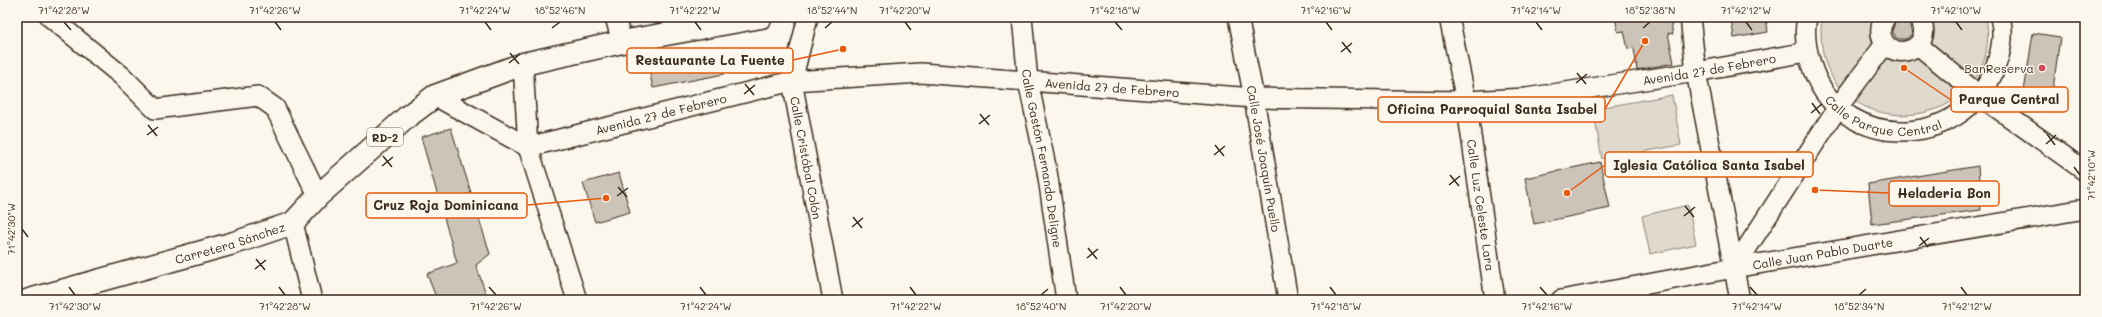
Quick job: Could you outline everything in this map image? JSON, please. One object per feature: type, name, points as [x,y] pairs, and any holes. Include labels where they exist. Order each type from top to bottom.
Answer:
[{"type":"main road","name":"Carretera Sánchez","points":[[29,300],[234,243],[293,223],[318,196],[408,117],[435,96],[523,64],[622,42],[761,17]]},
{"type":"street","points":[[50,17],[122,76],[155,108],[258,96],[275,108],[318,196]]},
{"type":"street","points":[[615,17],[622,42]]},
{"type":"street","name":"Calle Cristóbal Colón","points":[[808,17],[792,80],[833,300]]},
{"type":"street","name":"Calle Gastón Fernando Deligne","points":[[1022,17],[1028,80],[1048,171],[1066,300]]},
{"type":"street","name":"Calle José Joaquín Puello","points":[[1238,17],[1254,98],[1288,300]]},
{"type":"street","name":"Calle Luz Celeste Lara","points":[[1448,17],[1466,101],[1495,300]]},
{"type":"street","points":[[1690,17],[1696,72],[1740,300]]},
{"type":"street","name":"Calle Parque Central","points":[[1807,17],[1805,26],[1807,52],[1818,82],[1838,107],[1864,124],[1895,132],[1927,129],[1956,117],[1980,96],[1994,74],[2001,49],[2000,17]]},
{"type":"street","points":[[1886,17],[1882,25],[1881,32],[1885,44],[1897,51],[1905,52],[1912,50],[1923,38],[1924,30],[1919,17]]},
{"type":"street","points":[[1734,268],[1838,107],[1885,44]]},
{"type":"street","points":[[1918,45],[1980,96],[2085,171]]},
{"type":"street","name":"Avenida 27 de Febrero","points":[[528,147],[792,80],[921,73],[1254,98],[1466,101],[1526,98],[1696,72],[1807,52]]},
{"type":"street","points":[[523,64],[528,147],[577,300]]},
{"type":"street","points":[[435,96],[528,147]]},
{"type":"street","name":"Calle Juan Pablo Duarte","points":[[1561,300],[1734,268],[2085,209]]},
{"type":"street","points":[[293,223],[312,300]]},
{"type":"shaded area","points":[[620,17],[713,17],[624,33]]},
{"type":"shaded area","points":[[1822,17],[1986,17],[1985,58],[1967,89],[1939,108],[1906,115],[1872,110],[1844,92],[1825,61]]},
{"type":"shaded area","points":[[1672,95],[1681,145],[1602,159],[1593,109]]},
{"type":"shaded area","points":[[1688,205],[1696,244],[1650,254],[1642,216]]},
{"type":"building","points":[[1615,17],[1670,17],[1673,34],[1668,33],[1674,63],[1637,70],[1634,48],[1628,49],[1624,31],[1618,32]]},
{"type":"building","points":[[1731,17],[1766,17],[1768,32],[1734,38]]},
{"type":"building","points":[[1897,17],[1908,17],[1912,34],[1906,39],[1897,39],[1892,31]]},
{"type":"building","name":"BanReserva","points":[[2033,33],[2060,37],[2051,104],[2023,98]]},
{"type":"building","points":[[719,47],[724,74],[653,88],[647,61]]},
{"type":"building","points":[[451,128],[490,254],[476,265],[487,297],[472,300],[437,300],[427,274],[457,263],[421,137]]},
{"type":"building","points":[[1600,162],[1610,208],[1534,224],[1525,178]]},
{"type":"building","points":[[1978,166],[1981,210],[1872,224],[1868,184]]},
{"type":"building","points":[[619,173],[630,212],[595,222],[583,183]]},
{"type":"place","name":"Oficina Parroquial Santa Isabel","points":[[1645,41]]},
{"type":"place","name":"Restaurante La Fuente","points":[[843,49]]},
{"type":"place","name":"Parque Central","points":[[1904,68]]},
{"type":"place","name":"BanReserva","points":[[2042,68]]},
{"type":"place","name":"Heladeria Bon","points":[[1815,190]]},
{"type":"place","name":"Iglesia Católica Santa Isabel","points":[[1567,193]]},
{"type":"place","name":"Cruz Roja Dominicana","points":[[606,198]]}]
